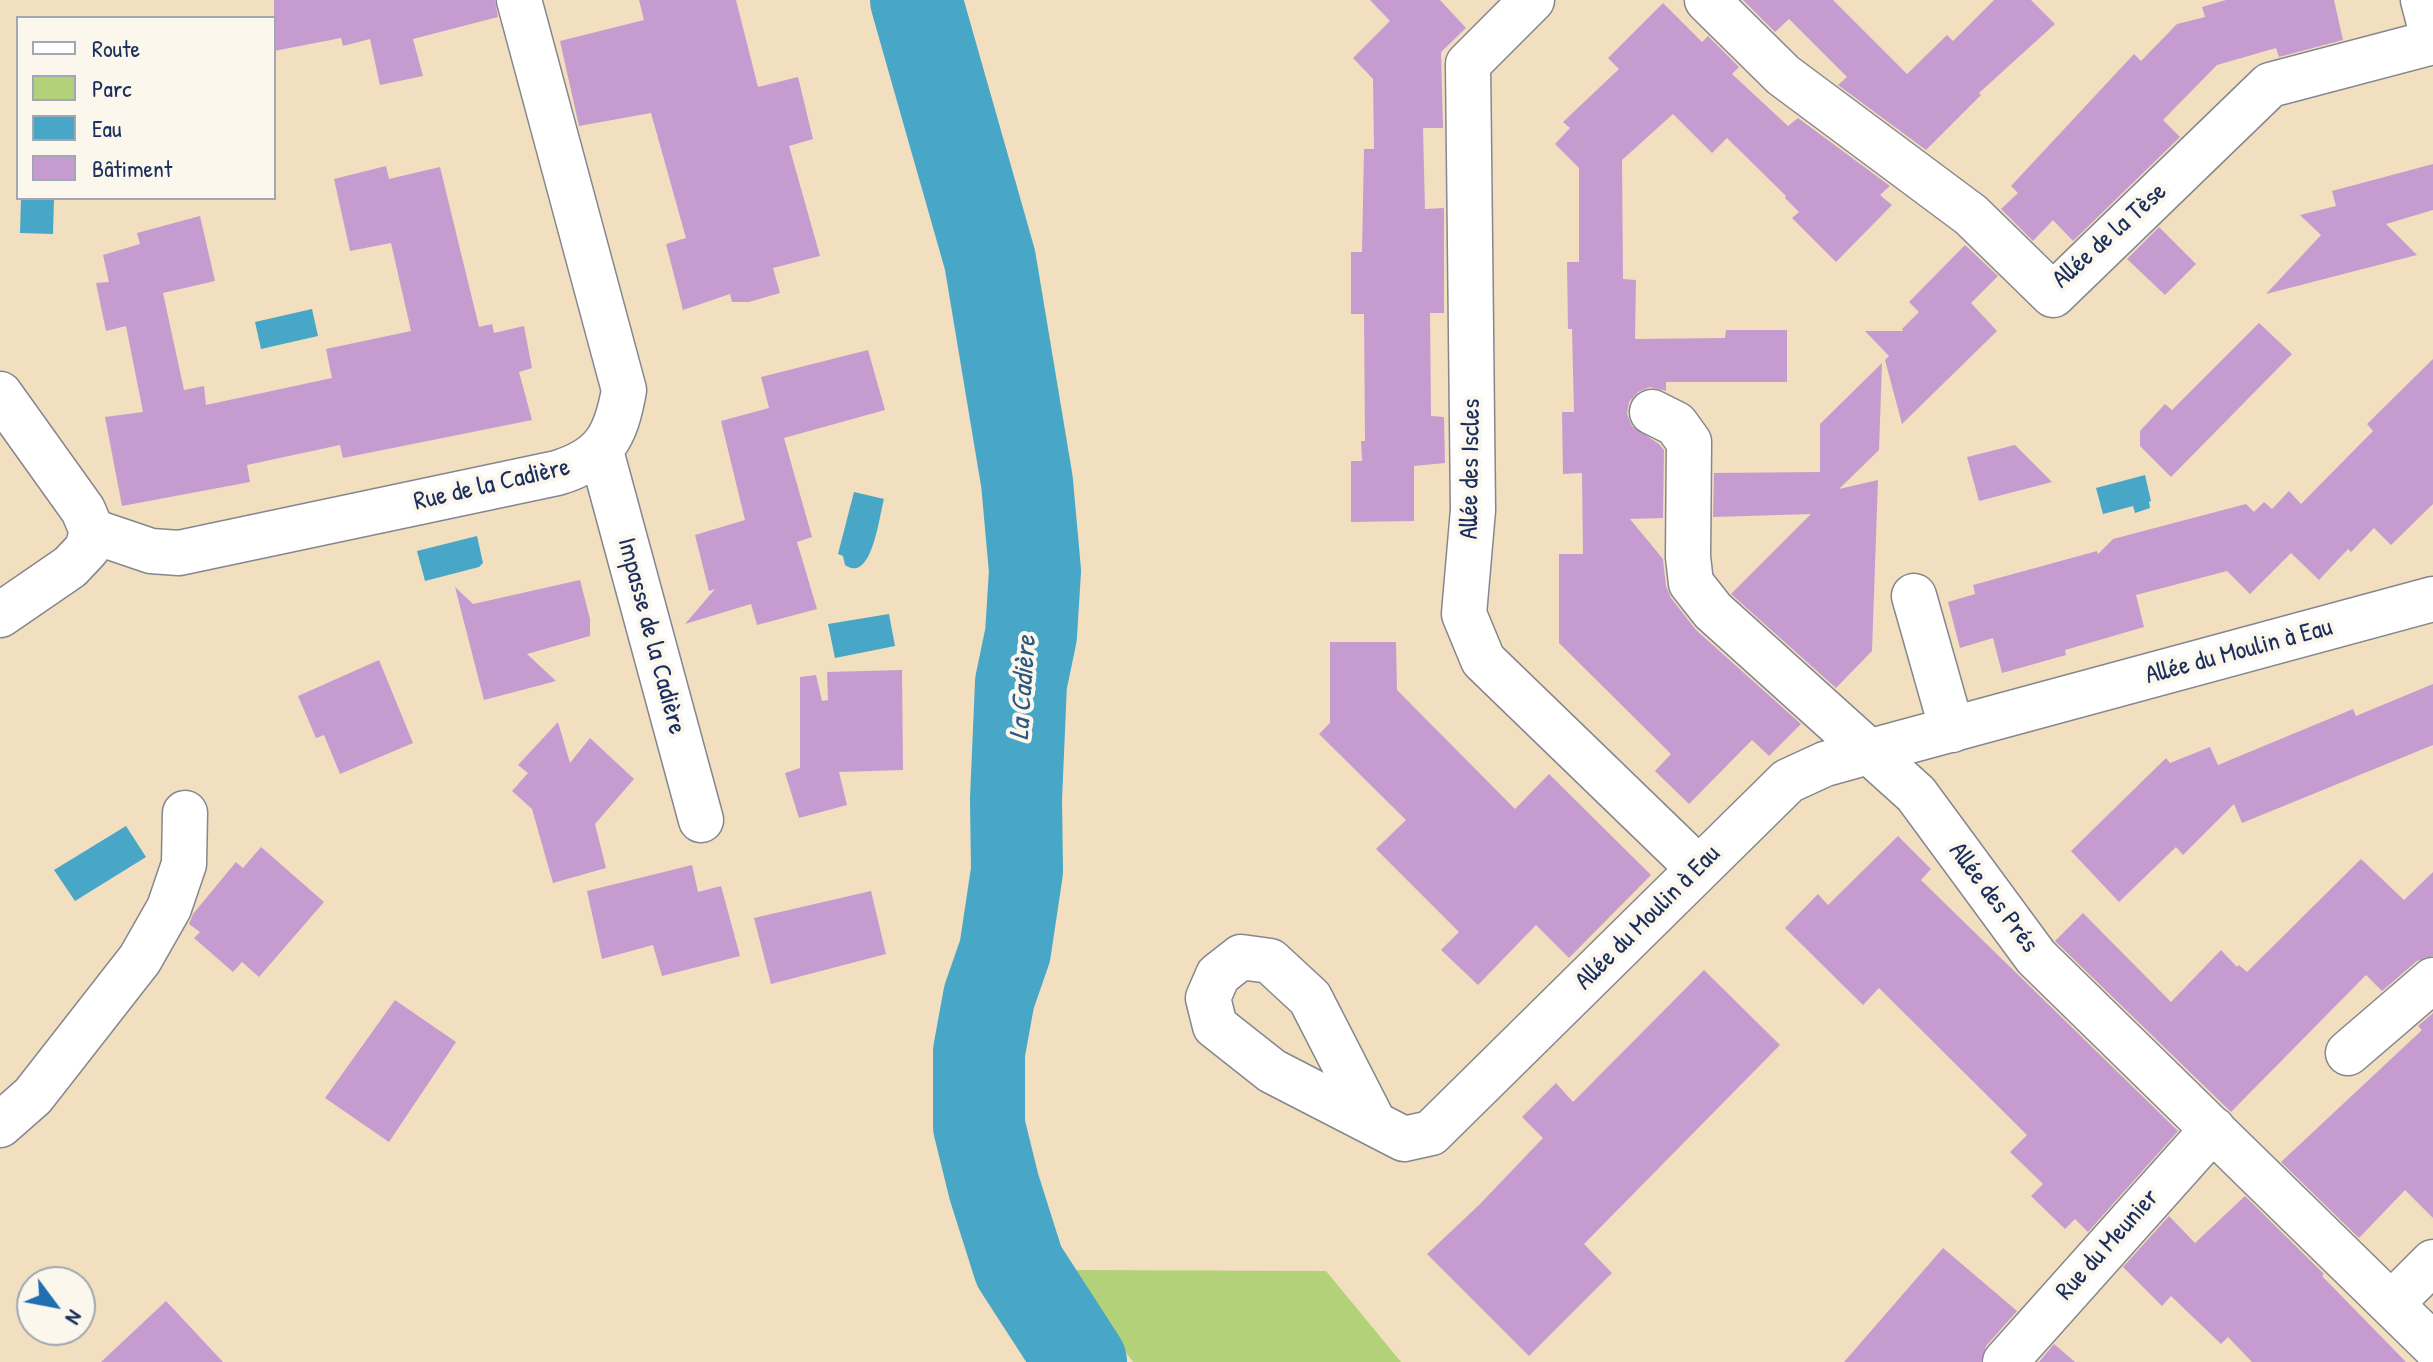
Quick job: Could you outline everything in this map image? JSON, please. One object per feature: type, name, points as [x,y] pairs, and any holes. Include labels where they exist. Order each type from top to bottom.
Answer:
[{"type":"street","name":"Rue de la Cadière","points":[[92,531],[151,551],[179,553],[557,473],[581,466],[601,451],[619,421],[624,390],[519,0]]},
{"type":"street","name":"Allée des Iscles","points":[[1532,0],[1468,64],[1473,510],[1464,614],[1483,660],[1698,868]]},
{"type":"street","name":"Allée de la Tèse","points":[[1707,0],[1783,75],[1971,215],[2053,295],[2270,85],[2433,40]]},
{"type":"street","points":[[2423,0],[2433,40]]},
{"type":"street","points":[[0,394],[83,510],[92,531],[87,549],[70,567],[0,615]]},
{"type":"street","name":"Allée des Prés","points":[[1652,412],[1676,424],[1689,442],[1688,557],[1691,583],[1713,611],[1916,794],[2036,957],[2433,1345]]},
{"type":"street","name":"Impasse de la Cadière","points":[[601,451],[701,820]]},
{"type":"street","points":[[1914,596],[1952,730]]},
{"type":"street","name":"Allée du Moulin à Eau","points":[[1373,1121],[1404,1139],[1431,1133],[1788,781],[1825,764],[2433,599]]},
{"type":"street","points":[[0,1125],[33,1096],[140,959],[169,908],[184,864],[185,813]]},
{"type":"street","points":[[2348,1053],[2433,980]]},
{"type":"street","name":"Rue du Meunier","points":[[2005,1362],[2213,1129]]},
{"type":"street","points":[[2391,1304],[2433,1262]]},
{"type":"green space","points":[[1067,1270],[1326,1271],[1401,1362],[1133,1362]]},
{"type":"water","points":[[21,200],[54,200],[53,234],[20,233]]},
{"type":"water","points":[[312,309],[318,336],[261,349],[255,322]]},
{"type":"water","points":[[2145,475],[2150,508],[2135,513],[2133,506],[2103,514],[2096,488]]},
{"type":"water","points":[[854,492],[884,499],[873,546],[862,565],[854,568],[845,565],[843,556],[838,554]]},
{"type":"water","points":[[477,536],[483,563],[479,567],[425,581],[417,551]]},
{"type":"water","points":[[889,614],[895,646],[835,658],[828,624]]},
{"type":"water","points":[[126,826],[146,857],[75,901],[54,870]]},
{"type":"building","points":[[274,0],[495,0],[498,17],[413,39],[423,76],[380,85],[370,39],[343,46],[341,38],[276,51]]},
{"type":"building","points":[[639,0],[736,0],[758,87],[798,77],[813,139],[789,146],[820,256],[773,268],[780,293],[749,302],[732,302],[730,294],[683,310],[666,244],[686,238],[651,113],[579,126],[560,41],[644,20]]},
{"type":"building","points":[[1370,0],[1440,0],[1466,28],[1441,52],[1443,128],[1423,128],[1425,209],[1444,208],[1444,313],[1430,313],[1431,416],[1444,417],[1445,463],[1414,466],[1414,521],[1351,522],[1351,461],[1362,461],[1361,441],[1365,441],[1364,314],[1351,314],[1351,252],[1362,252],[1364,149],[1374,149],[1373,79],[1353,58],[1390,21]]},
{"type":"building","points":[[1743,0],[1833,0],[1907,74],[1947,35],[1953,41],[1994,0],[2031,0],[2055,24],[1979,93],[1981,95],[1926,150],[1838,85],[1847,77],[1789,19],[1775,32]]},
{"type":"building","points":[[2226,0],[2334,0],[2343,40],[2279,57],[2276,48],[2217,65],[2163,120],[2180,137],[2073,241],[2053,220],[2033,241],[2001,209],[2018,193],[2011,186],[2134,54],[2141,61],[2177,24],[2205,17],[2202,7]]},
{"type":"building","points":[[1663,3],[1702,42],[1708,36],[1739,67],[1732,74],[1788,126],[1798,118],[1890,186],[1880,195],[1892,205],[1836,262],[1792,218],[1799,212],[1786,196],[1727,138],[1712,153],[1673,114],[1622,160],[1623,279],[1636,280],[1635,339],[1725,338],[1726,330],[1787,330],[1787,382],[1666,382],[1666,391],[1650,387],[1638,392],[1629,402],[1627,414],[1632,426],[1664,450],[1663,518],[1630,519],[1663,559],[1666,586],[1671,598],[1696,630],[1801,724],[1769,756],[1752,740],[1689,804],[1655,771],[1671,754],[1559,643],[1559,554],[1583,554],[1582,473],[1563,474],[1562,412],[1574,412],[1567,262],[1579,262],[1579,168],[1555,144],[1570,128],[1563,122],[1619,69],[1608,58]]},
{"type":"building","points":[[2433,164],[2433,210],[2386,224],[2417,255],[2266,294],[2321,235],[2300,215],[2336,206],[2332,191]]},
{"type":"building","points":[[386,166],[389,179],[440,167],[479,327],[492,324],[494,333],[524,326],[532,368],[519,372],[532,420],[343,458],[340,445],[247,465],[250,482],[122,506],[105,417],[143,412],[126,326],[106,331],[96,283],[109,282],[103,255],[140,244],[137,233],[200,216],[215,281],[163,293],[184,390],[204,386],[206,405],[332,378],[326,349],[411,331],[391,243],[350,251],[334,179]]},
{"type":"building","points":[[2159,227],[2196,264],[2165,295],[2127,259]]},
{"type":"building","points":[[1965,245],[1998,276],[1971,303],[1997,331],[1902,424],[1885,360],[1889,356],[1865,331],[1903,331],[1919,312],[1909,302]]},
{"type":"building","points":[[2259,323],[2292,354],[2171,477],[2140,446],[2140,431],[2165,404],[2172,410]]},
{"type":"building","points":[[868,350],[885,410],[784,438],[812,537],[797,542],[817,609],[757,625],[751,604],[685,624],[715,589],[709,591],[695,535],[745,520],[721,421],[769,408],[761,377]]},
{"type":"building","points":[[2433,359],[2433,504],[2391,545],[2374,528],[2351,552],[2348,549],[2319,580],[2291,553],[2250,594],[2227,571],[2136,595],[2144,627],[2065,650],[2066,655],[2002,673],[1993,638],[1960,648],[1948,602],[1975,594],[1973,585],[2097,551],[2098,554],[2113,539],[2246,504],[2254,512],[2264,502],[2272,509],[2289,491],[2301,504],[2373,431],[2367,424]]},
{"type":"building","points":[[1882,363],[1879,450],[1839,489],[1878,480],[1872,651],[1836,688],[1731,594],[1811,514],[1713,517],[1714,473],[1820,472],[1820,424]]},
{"type":"building","points":[[2015,445],[2052,482],[1979,501],[1967,457]]},
{"type":"building","points":[[580,580],[590,619],[590,636],[527,654],[556,681],[484,700],[455,587],[473,604]]},
{"type":"building","points":[[1330,642],[1396,642],[1397,690],[1515,809],[1549,774],[1651,875],[1569,958],[1536,925],[1478,985],[1441,950],[1459,932],[1376,849],[1406,820],[1319,734],[1330,723]]},
{"type":"building","points":[[379,660],[413,743],[340,774],[324,735],[316,738],[298,696]]},
{"type":"building","points":[[902,670],[903,770],[839,772],[847,805],[799,818],[785,773],[800,768],[800,677],[816,675],[822,701],[828,700],[827,672]]},
{"type":"building","points":[[2433,684],[2433,745],[2242,823],[2234,804],[2183,855],[2176,847],[2119,902],[2071,851],[2166,758],[2170,763],[2210,747],[2218,765],[2353,709],[2356,716]]},
{"type":"building","points":[[558,722],[570,763],[590,738],[634,779],[595,824],[606,868],[553,883],[532,809],[512,791],[528,773],[518,765]]},
{"type":"building","points":[[1898,836],[1931,869],[1921,880],[2178,1131],[2088,1232],[2075,1219],[2065,1229],[2031,1196],[2043,1184],[2010,1152],[2027,1135],[1879,988],[1863,1005],[1785,928],[1818,894],[1828,905]]},
{"type":"building","points":[[261,847],[324,902],[259,977],[242,962],[233,972],[194,938],[200,932],[189,924],[193,914],[236,862],[243,868]]},
{"type":"building","points":[[2361,859],[2404,900],[2433,872],[2433,956],[2417,961],[2382,991],[2366,975],[2231,1112],[2055,941],[2083,913],[2171,1002],[2221,950],[2237,967],[2239,965],[2247,972]]},
{"type":"building","points":[[692,865],[698,892],[721,886],[740,956],[662,976],[653,945],[602,959],[587,891]]},
{"type":"building","points":[[871,891],[886,954],[771,984],[754,918]]},
{"type":"building","points":[[1704,970],[1780,1045],[1584,1244],[1612,1273],[1529,1356],[1427,1254],[1543,1138],[1522,1117],[1556,1083],[1573,1102]]},
{"type":"building","points":[[395,1000],[456,1042],[389,1142],[325,1098]]},
{"type":"building","points":[[2433,1013],[2433,1218],[2405,1190],[2359,1238],[2281,1162],[2422,1030],[2418,1026]]},
{"type":"building","points":[[2245,1196],[2324,1274],[2322,1276],[2406,1362],[2252,1362],[2228,1337],[2221,1344],[2171,1296],[2162,1306],[2123,1267],[2169,1216],[2195,1243]]},
{"type":"building","points":[[1943,1248],[2017,1311],[1986,1346],[1981,1362],[1844,1362]]},
{"type":"building","points":[[166,1301],[223,1362],[101,1362]]},
{"type":"building","points":[[2054,1344],[2075,1362],[2039,1362]]},
{"type":"waterway","name":"La Cadière","points":[[916,0],[990,260],[1027,482],[1035,571],[1031,635],[1021,683],[1016,799],[1017,871],[1005,951],[989,997],[979,1052],[979,1126],[1019,1266],[1081,1362]]}]
